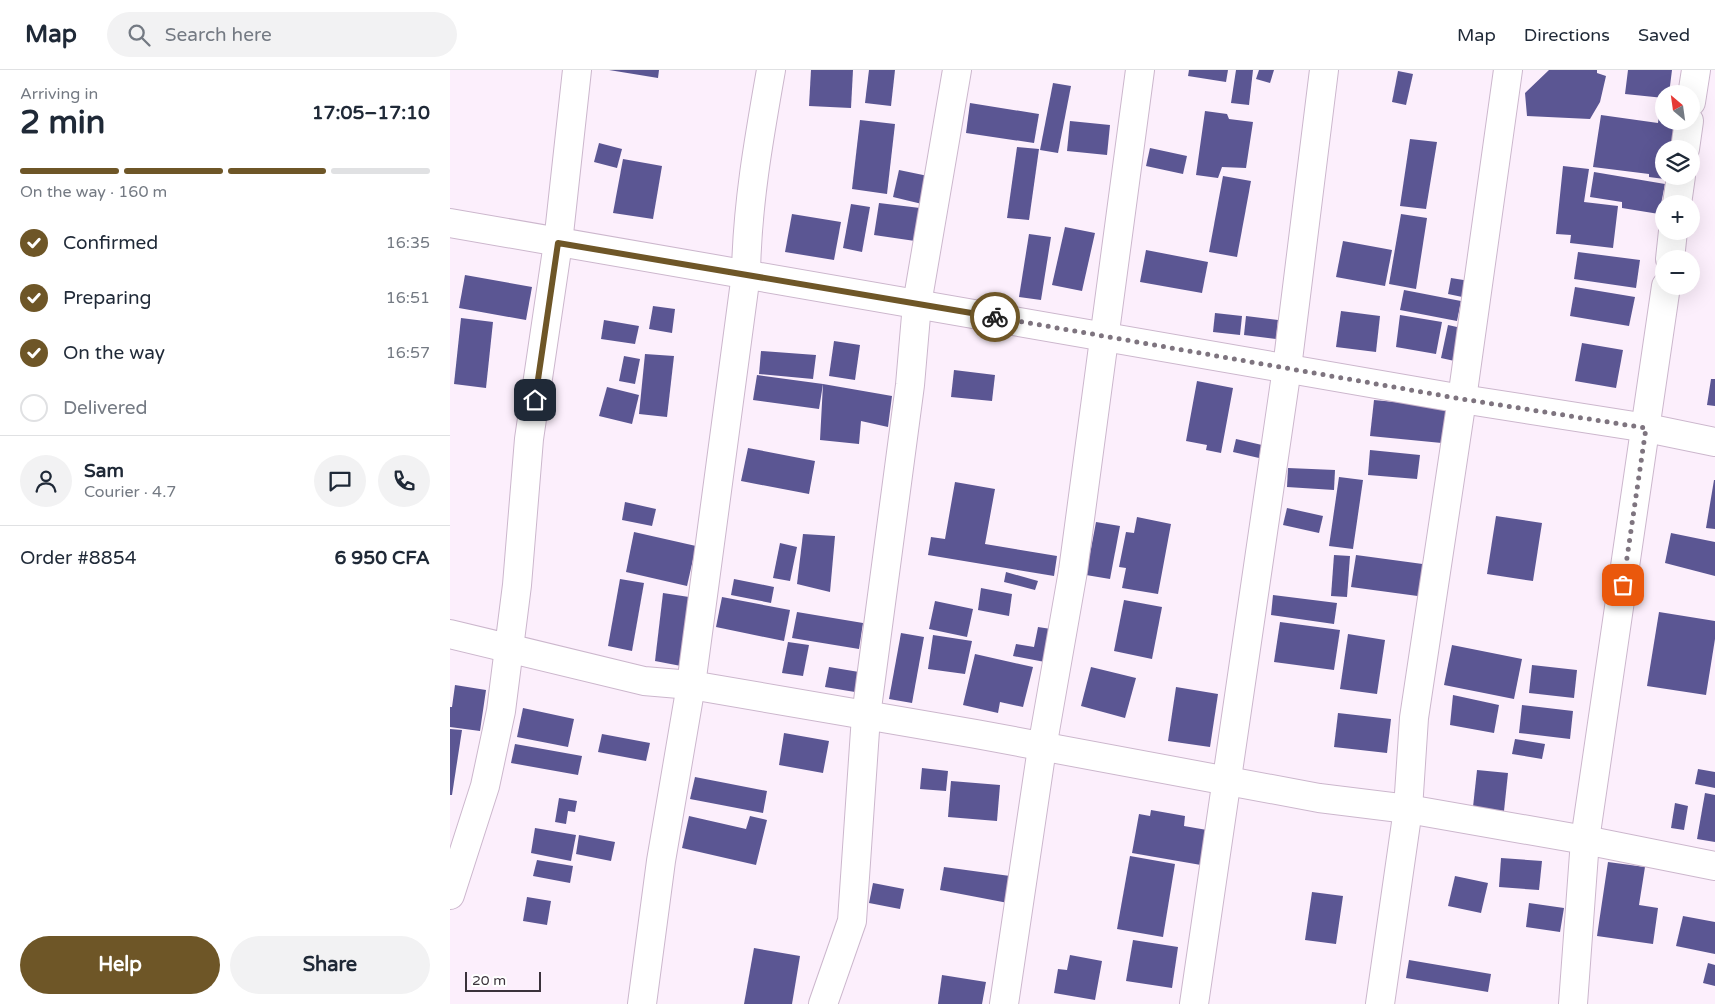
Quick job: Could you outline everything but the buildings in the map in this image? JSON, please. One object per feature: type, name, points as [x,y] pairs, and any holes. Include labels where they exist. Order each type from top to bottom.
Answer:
[{"type":"street","points":[[450,895],[485,786],[502,711],[508,647],[517,585],[529,439],[558,243],[577,70]]},
{"type":"street","points":[[642,1004],[661,861],[691,685],[746,274],[747,225],[752,175],[771,70]]},
{"type":"street","points":[[823,1004],[852,921],[866,716],[910,386],[918,304],[957,70]]},
{"type":"street","points":[[1004,1004],[1042,748],[1073,571],[1140,70]]},
{"type":"street","points":[[1194,1004],[1287,368],[1324,70]]},
{"type":"street","points":[[1380,1004],[1408,809],[1414,718],[1462,399],[1508,70]]},
{"type":"street","points":[[1694,85],[1696,70]]},
{"type":"street","points":[[450,223],[1104,335],[1462,399],[1646,428],[1715,442]]},
{"type":"street","points":[[1573,1004],[1585,840],[1665,295]]},
{"type":"street","points":[[450,634],[644,680],[691,685],[1319,798],[1408,809],[1585,840],[1715,866]]},
{"type":"way so far","points":[[995,317],[1462,399],[1646,428],[1623,585]]},
{"type":"route","points":[[535,400],[558,243],[995,317]]}]
